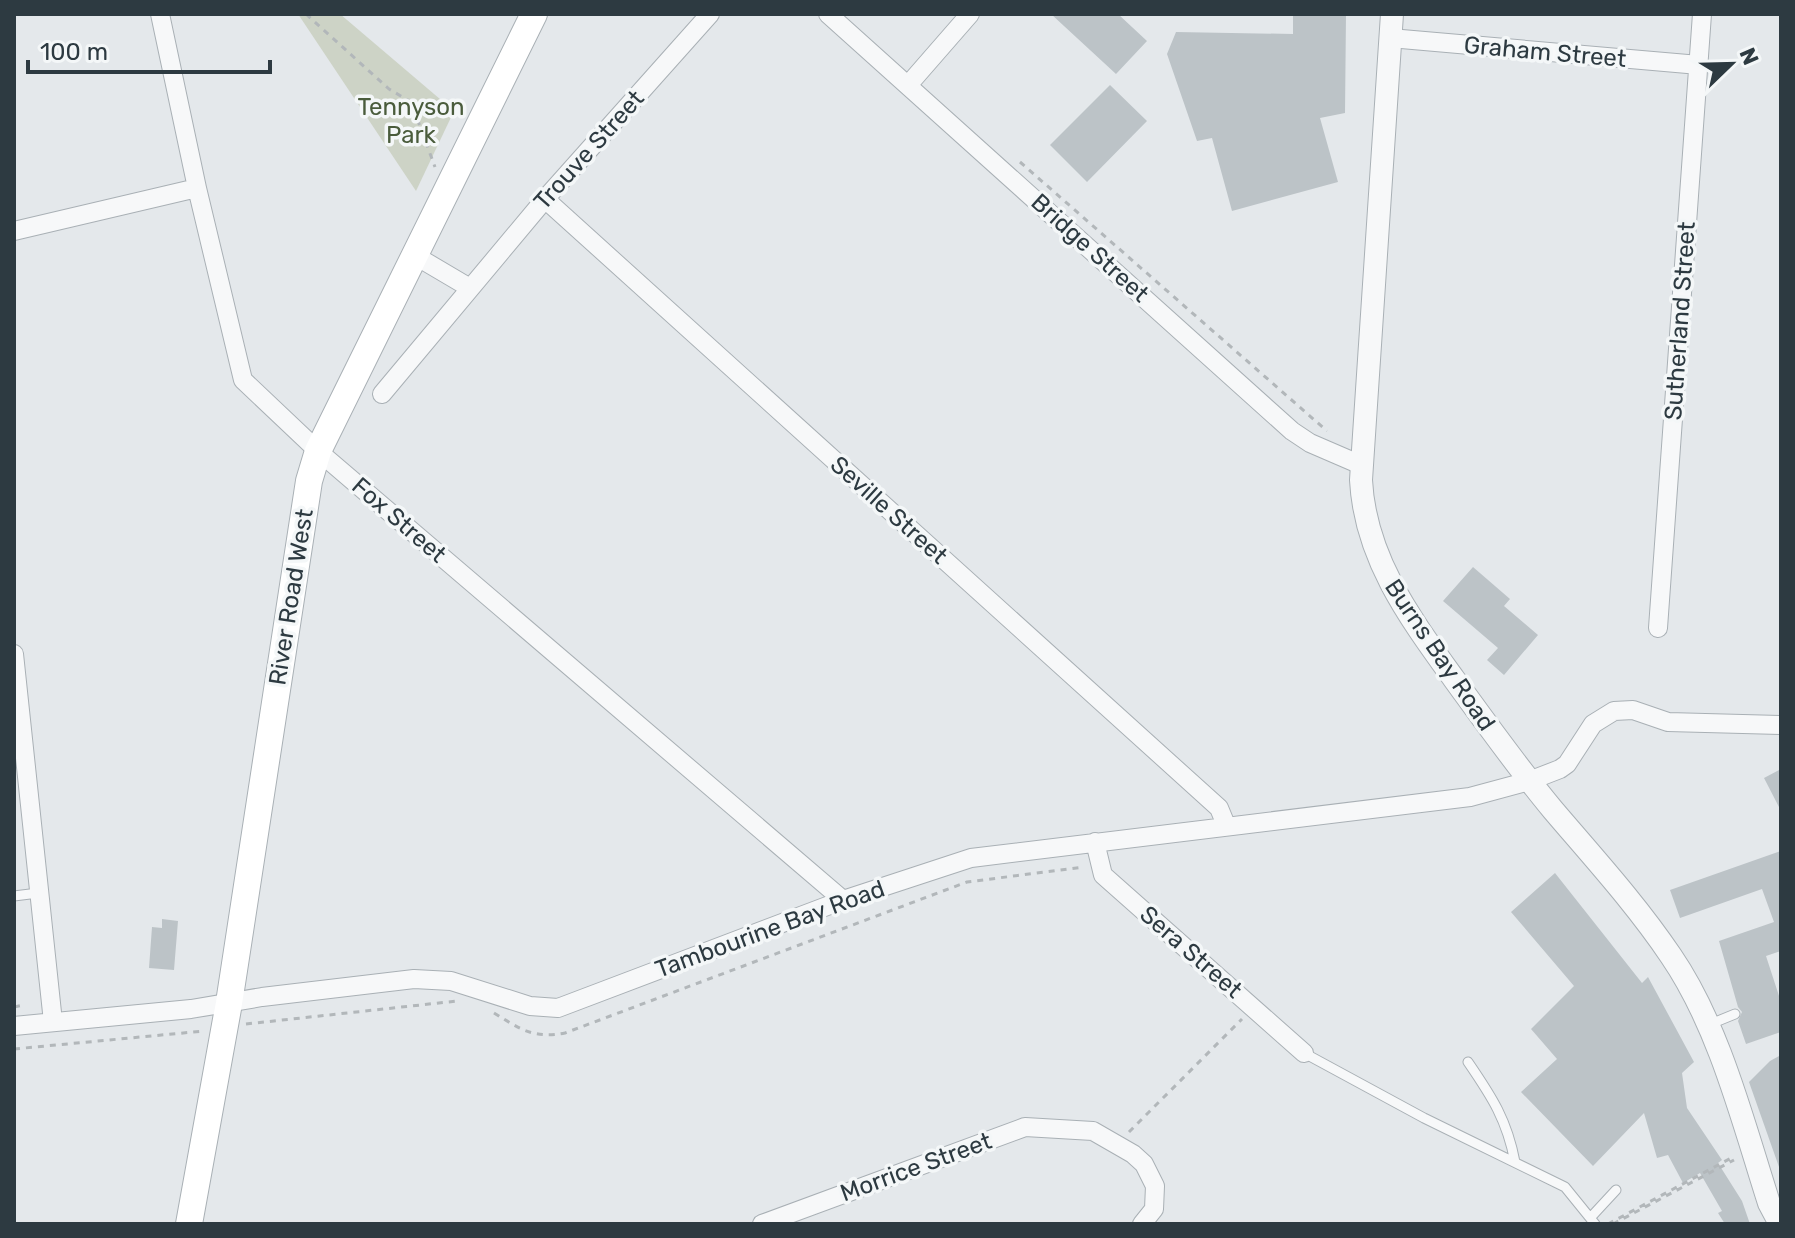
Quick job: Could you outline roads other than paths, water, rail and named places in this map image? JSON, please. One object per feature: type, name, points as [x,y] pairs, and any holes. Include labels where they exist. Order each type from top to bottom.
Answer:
[{"type":"main road","name":"River Road West","points":[[189,1224],[229,1003],[309,481],[318,451],[534,14]]},
{"type":"street","name":"Fox Street","points":[[160,14],[243,380],[318,451],[843,900]]},
{"type":"street","name":"Trouve Street","points":[[382,394],[545,199],[710,14]]},
{"type":"street","name":"Bridge Street","points":[[828,14],[1292,431],[1310,443],[1361,465]]},
{"type":"street","points":[[909,84],[970,14]]},
{"type":"street","name":"Burns Bay Road","points":[[1392,14],[1361,465],[1363,509],[1375,551],[1390,584],[1433,651],[1529,781],[1670,955],[1696,998],[1769,1203],[1779,1219]]},
{"type":"street","name":"Sutherland Street","points":[[1658,628],[1702,14]]},
{"type":"street","name":"Graham Street","points":[[1390,38],[1699,65]]},
{"type":"street","points":[[14,231],[197,188]]},
{"type":"street","name":"Seville Street","points":[[545,199],[1219,808],[1226,825]]},
{"type":"street","points":[[414,255],[470,288]]},
{"type":"street","points":[[14,654],[53,1022]]},
{"type":"street","name":"Tambourine Bay Road","points":[[14,1026],[424,979],[466,984],[530,1006],[558,1008],[843,900],[971,858],[1226,825],[1456,800],[1553,773],[1567,764],[1593,724],[1614,711],[1633,710],[1668,722],[1781,725]]},
{"type":"street","name":"Sera Street","points":[[1095,842],[1103,875],[1304,1053]]},
{"type":"street","name":"Morrice Street","points":[[762,1224],[1025,1127],[1093,1131],[1118,1143],[1144,1164],[1155,1186],[1154,1209],[1142,1224]]},
{"type":"lane","points":[[14,896],[38,893]]},
{"type":"lane","points":[[1707,1025],[1735,1014]]},
{"type":"lane","points":[[1304,1053],[1424,1118],[1565,1187],[1593,1220],[1616,1190]]},
{"type":"lane","points":[[1468,1062],[1499,1108],[1510,1135],[1515,1162]]},
{"type":"park label","name":"Tennyson Park","points":[[411,121]]}]
